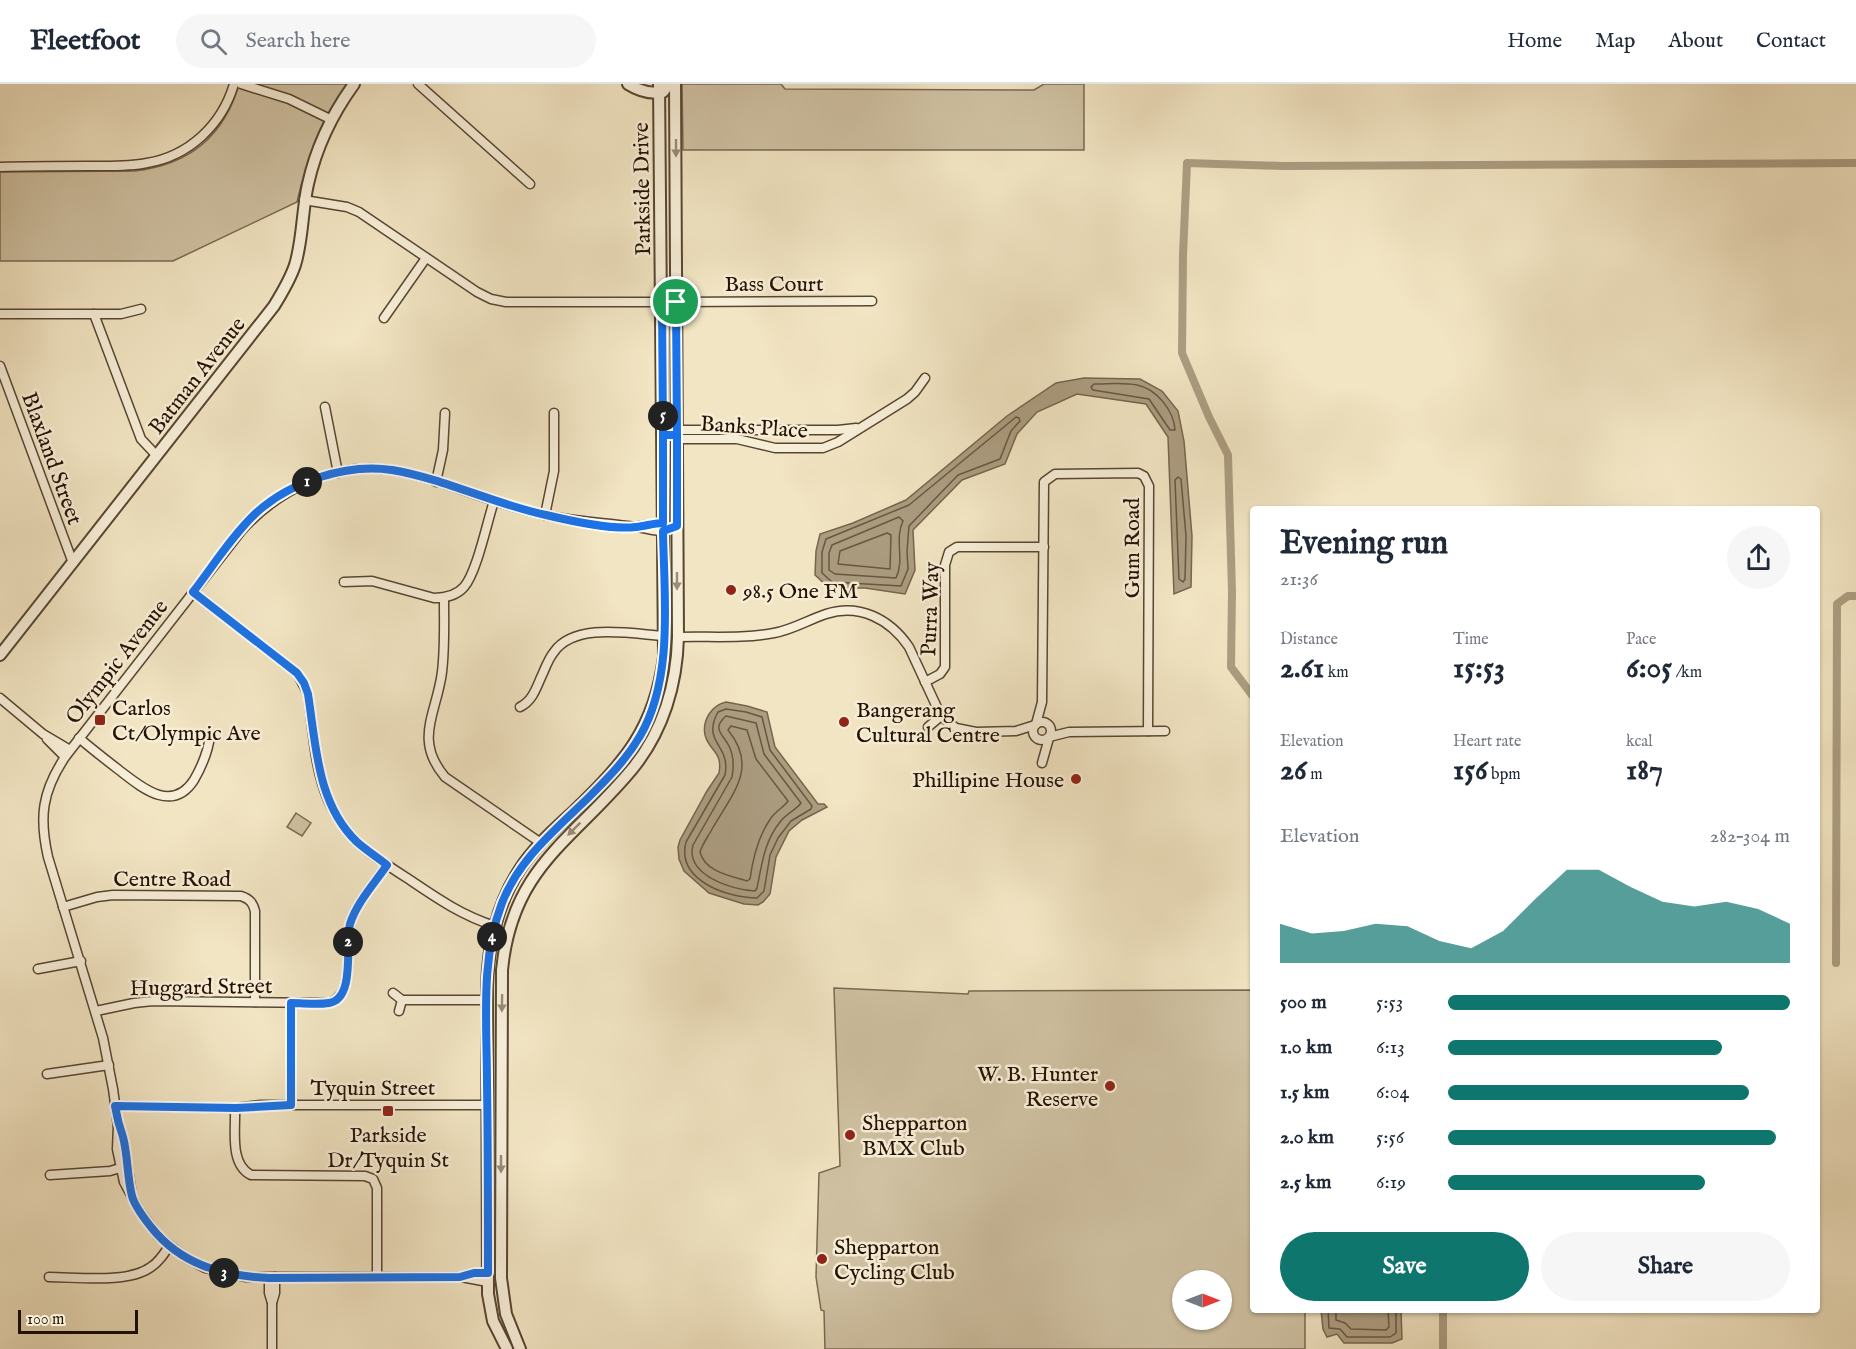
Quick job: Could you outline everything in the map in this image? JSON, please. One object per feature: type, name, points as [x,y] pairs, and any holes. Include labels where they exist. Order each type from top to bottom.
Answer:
[{"type":"street","points":[[0,167],[130,165],[158,161],[188,148],[212,127],[228,101],[234,84]]},
{"type":"street","points":[[241,84],[289,99],[332,120]]},
{"type":"street","name":"Batman Avenue","points":[[1,653],[263,321],[287,285],[295,265],[304,200],[315,159],[332,120],[354,84]]},
{"type":"street","points":[[418,84],[530,184]]},
{"type":"street","points":[[628,84],[644,91],[664,87]]},
{"type":"street","points":[[646,84],[664,87]]},
{"type":"street","name":"Parkside Drive","points":[[520,1349],[506,1314],[501,1278],[502,970],[509,929],[520,898],[538,868],[633,768],[660,723],[673,683],[678,636],[675,106],[664,87]]},
{"type":"street","name":"Parkside Drive","points":[[507,1349],[491,1315],[488,1277],[487,1000],[489,958],[495,926],[503,901],[526,860],[608,777],[641,735],[656,699],[662,676],[664,636],[662,302],[664,87]]},
{"type":"street","points":[[304,200],[347,207],[359,213],[491,299],[506,302],[676,302]]},
{"type":"street","points":[[384,318],[426,258]]},
{"type":"street","name":"Bass Court","points":[[676,302],[872,301]]},
{"type":"street","points":[[0,314],[121,314],[141,309]]},
{"type":"street","points":[[94,314],[141,439],[157,456]]},
{"type":"street","name":"Blaxland Street","points":[[0,366],[73,563]]},
{"type":"street","name":"Banks Place","points":[[731,435],[778,449],[823,448],[911,396],[925,378]]},
{"type":"street","points":[[325,407],[338,473]]},
{"type":"street","points":[[436,482],[443,450],[446,412]]},
{"type":"street","points":[[545,515],[554,471],[554,413]]},
{"type":"street","name":"Banks Place","points":[[677,435],[731,435],[756,430],[859,428]]},
{"type":"street","points":[[755,443],[756,430]]},
{"type":"street","points":[[663,435],[677,435]]},
{"type":"street","name":"Olympic Avenue","points":[[488,1277],[245,1277],[205,1268],[169,1246],[148,1224],[133,1197],[124,1167],[123,1137],[118,1126],[109,1065],[96,1011],[48,857],[42,819],[49,785],[67,753],[257,513],[277,498],[304,484],[338,473],[390,470],[545,515],[588,523],[663,527]]},
{"type":"street","name":"Gum Road","points":[[1036,724],[1042,702],[1044,482],[1054,474],[1064,473],[1138,473],[1148,480],[1148,731]]},
{"type":"street","points":[[344,582],[372,581],[434,598],[456,594],[469,579],[494,501]]},
{"type":"street","points":[[663,527],[677,526]]},
{"type":"street","name":"Purra Way","points":[[925,682],[940,674],[945,667],[945,566],[949,552],[957,547],[1044,547]]},
{"type":"street","points":[[193,592],[297,673],[304,683],[308,694],[321,777],[329,801],[340,822],[357,842],[454,910],[474,920],[509,929]]},
{"type":"street","points":[[444,598],[442,665],[438,692],[429,725],[430,751],[436,765],[446,777],[552,852]]},
{"type":"street","points":[[520,707],[532,698],[554,652],[578,634],[757,636],[784,631],[829,613],[852,611],[880,618],[902,637],[909,647],[941,716],[956,728],[964,731],[1016,731],[1043,721],[1069,732]]},
{"type":"street","points":[[0,698],[67,753]]},
{"type":"street","name":"Gum Road","points":[[1042,702],[1049,724]]},
{"type":"street","points":[[928,727],[941,716]]},
{"type":"street","points":[[1036,724],[1033,732],[1042,763],[1052,732],[1049,724]]},
{"type":"street","points":[[1016,731],[1042,740],[1069,732],[1165,731]]},
{"type":"street","points":[[79,738],[142,788],[161,796],[169,796],[184,791],[191,784],[205,759],[210,736]]},
{"type":"street","name":"Huggard Street","points":[[96,1011],[153,1001],[329,1003],[336,1000],[342,995],[346,977],[351,920],[387,865]]},
{"type":"street","name":"Centre Road","points":[[63,907],[113,895],[241,896],[248,898],[255,911],[255,1002]]},
{"type":"street","points":[[38,969],[81,961]]},
{"type":"street","points":[[393,993],[402,1000],[487,1000]]},
{"type":"street","points":[[399,1011],[402,1000]]},
{"type":"street","points":[[291,1003],[291,1105]]},
{"type":"street","points":[[487,1055],[501,1056]]},
{"type":"street","points":[[47,1074],[109,1065]]},
{"type":"street","name":"Tyquin Street","points":[[115,1106],[236,1108],[291,1105],[488,1105]]},
{"type":"street","points":[[488,1105],[501,1106]]},
{"type":"street","points":[[236,1108],[237,1160],[244,1172],[251,1175],[365,1176],[373,1179],[377,1188],[377,1277]]},
{"type":"street","points":[[50,1174],[124,1167]]},
{"type":"street","points":[[49,1277],[123,1277],[136,1274],[149,1268],[160,1259],[169,1246]]},
{"type":"street","points":[[272,1277],[269,1293],[272,1303],[272,1349]]},
{"type":"street","points":[[488,1277],[501,1278]]},
{"type":"shaded area","points":[[239,84],[349,84],[317,140],[305,171],[297,202],[173,261],[0,261],[0,172],[134,171],[172,162],[187,155],[214,133],[224,119]]},
{"type":"shaded area","points":[[682,84],[781,84],[785,89],[1034,90],[1044,84],[1084,84],[1084,150],[683,150]]},
{"type":"shaded area","points":[[296,813],[311,823],[302,836],[287,827]]},
{"type":"shaded area","name":"W. B. Hunter Reserve","points":[[834,988],[968,994],[969,991],[1250,990],[1250,1313],[1305,1313],[1305,1349],[825,1349],[824,1311],[821,1310],[816,1277],[819,1173],[840,1166]]},
{"type":"water","points":[[1084,378],[1140,379],[1162,391],[1178,411],[1184,441],[1192,536],[1191,587],[1174,594],[1168,437],[1146,404],[1077,394],[1037,412],[1017,434],[1005,464],[962,480],[913,530],[915,570],[905,594],[865,588],[829,588],[815,575],[816,551],[820,534],[853,523],[906,500],[1007,416],[1056,383]]},
{"type":"water","points":[[726,702],[767,712],[775,747],[818,804],[824,804],[827,807],[802,820],[789,831],[776,857],[770,894],[758,905],[744,904],[709,893],[684,871],[679,859],[680,840],[719,773],[719,760],[705,735],[705,724],[712,710]]},
{"type":"water","points":[[1321,1313],[1401,1313],[1402,1339],[1392,1343],[1344,1343],[1337,1334],[1327,1337],[1323,1329]]},
{"type":"waterway","points":[[1250,692],[1231,667],[1232,591],[1228,455],[1182,353],[1187,163],[1282,166],[1855,163]]},
{"type":"waterway","points":[[1836,963],[1837,604],[1848,596],[1854,596]]},
{"type":"waterway","points":[[1443,1313],[1443,1349]]},
{"type":"place","name":"98.5 One FM","points":[[731,590]]},
{"type":"place","name":"Carlos Ct/Olympic Ave","points":[[100,720]]},
{"type":"place","name":"Bangerang Cultural Centre","points":[[844,722]]},
{"type":"place","name":"Phillipine House","points":[[1076,779]]},
{"type":"place","name":"W. B. Hunter Reserve","points":[[1110,1086]]},
{"type":"place","name":"Parkside Dr/Tyquin St","points":[[388,1111]]},
{"type":"place","name":"Shepparton BMX Club","points":[[850,1135]]},
{"type":"place","name":"Shepparton Cycling Club","points":[[822,1259]]},
{"type":"route","points":[[676,302],[662,302],[663,435],[677,435],[677,526],[663,531],[664,657],[656,699],[641,735],[621,763],[526,860],[503,901],[492,937],[487,972],[488,1273],[474,1273],[460,1277],[269,1278],[245,1277],[205,1268],[169,1246],[148,1224],[139,1210],[133,1197],[123,1137],[118,1126],[115,1106],[236,1108],[291,1105],[291,1003],[329,1003],[342,995],[345,988],[351,920],[387,865],[357,842],[340,822],[329,801],[316,753],[308,694],[297,673],[193,592],[257,513],[277,498],[304,484],[338,473],[390,470],[526,510],[565,519],[636,527],[663,523],[663,435],[677,435],[676,302]]}]
